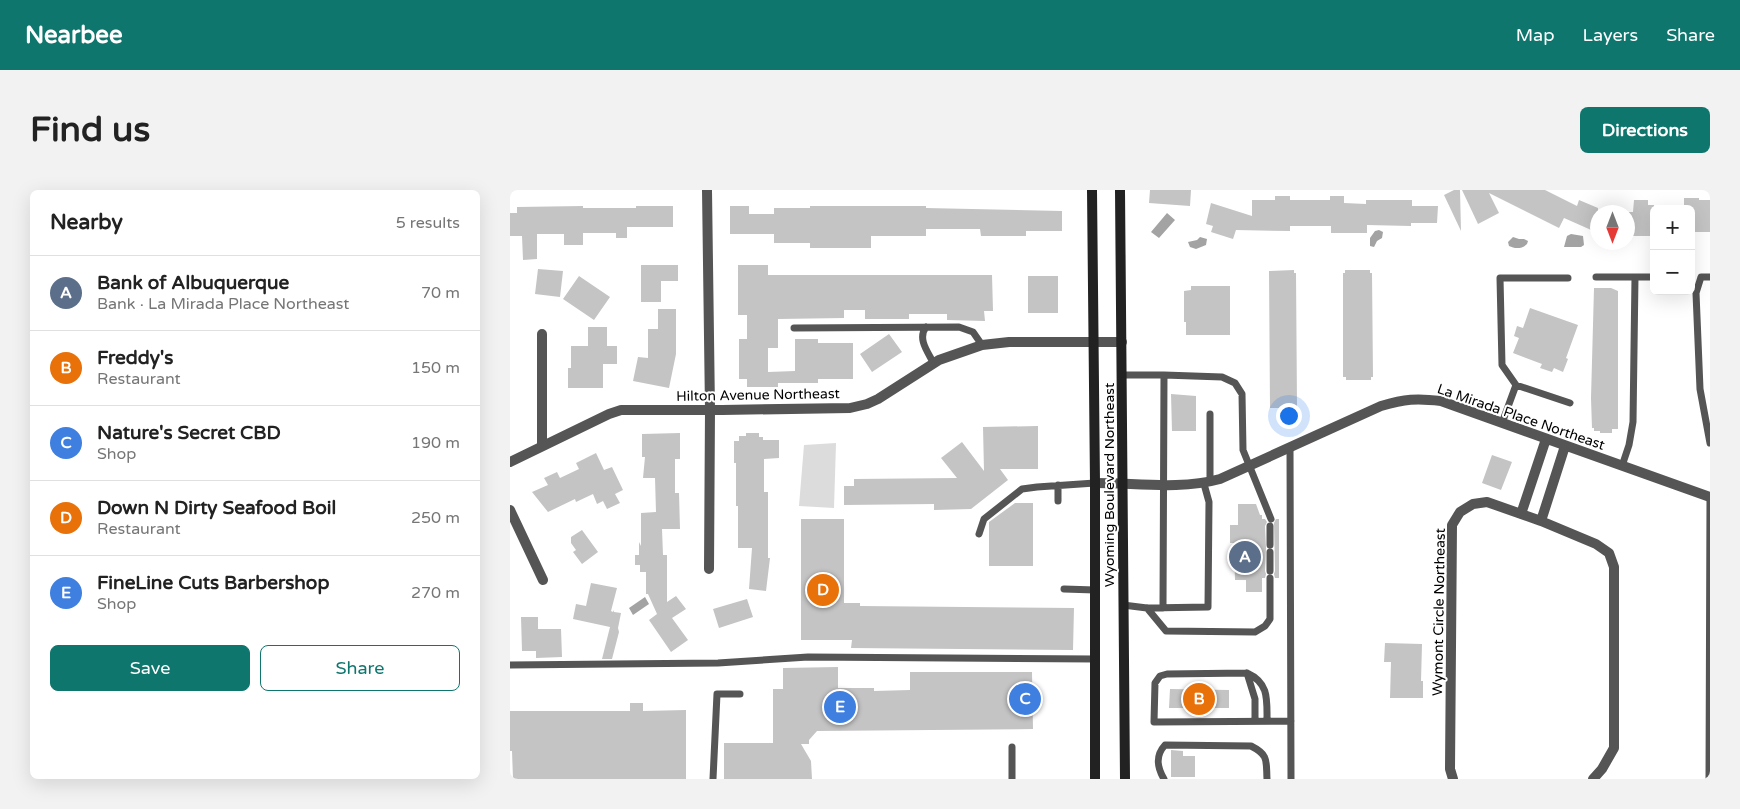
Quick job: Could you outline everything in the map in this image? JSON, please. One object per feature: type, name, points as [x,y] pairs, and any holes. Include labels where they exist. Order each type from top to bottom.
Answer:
[{"type":"main road","name":"Wyoming Boulevard Northeast","points":[[1092,190],[1095,483],[1094,779]]},
{"type":"main road","name":"Wyoming Boulevard Northeast","points":[[1120,190],[1125,779]]},
{"type":"street","points":[[707,190],[710,410],[709,569]]},
{"type":"street","points":[[542,334],[542,446]]},
{"type":"street","name":"Hilton Avenue Northeast","points":[[510,462],[621,410],[850,408],[878,399],[934,364],[958,352],[982,345],[1009,342],[1122,342]]},
{"type":"street","name":"La Mirada Place Northeast","points":[[1095,483],[1185,486],[1207,483],[1220,479],[1381,406],[1404,400],[1420,399],[1440,401],[1710,499]]},
{"type":"street","points":[[1521,514],[1546,439]]},
{"type":"street","points":[[1541,521],[1565,446]]},
{"type":"street","name":"Wymont Circle Northeast","points":[[1453,779],[1450,769],[1452,525],[1460,512],[1473,504],[1487,502],[1541,521],[1596,544],[1609,552],[1614,567],[1614,748],[1593,779]]},
{"type":"street","points":[[510,510],[543,580]]},
{"type":"lane","points":[[1596,277],[1650,277]]},
{"type":"lane","points":[[1622,466],[1629,445],[1633,422],[1634,277]]},
{"type":"lane","points":[[1710,277],[1701,277],[1696,293],[1700,389],[1710,443]]},
{"type":"lane","points":[[1568,278],[1500,278],[1502,365],[1516,385],[1570,403]]},
{"type":"lane","points":[[926,327],[922,340],[934,364]]},
{"type":"lane","points":[[794,328],[959,327],[973,332],[982,345]]},
{"type":"lane","points":[[1122,375],[1222,377],[1235,382],[1242,394],[1243,450],[1271,522],[1270,619],[1265,626],[1256,632],[1166,630],[1147,608]]},
{"type":"lane","points":[[1162,608],[1164,375]]},
{"type":"lane","points":[[1502,423],[1516,385]]},
{"type":"lane","points":[[1123,605],[1147,608],[1208,607],[1209,502],[1207,483],[1210,414]]},
{"type":"lane","points":[[1290,447],[1292,779]]},
{"type":"lane","points":[[978,534],[984,518],[1022,489],[1095,483]]},
{"type":"lane","points":[[1058,485],[1058,501]]},
{"type":"lane","points":[[1708,779],[1710,499]]},
{"type":"lane","points":[[1064,589],[1095,590]]},
{"type":"lane","points":[[510,664],[718,662],[808,657],[1095,659]]},
{"type":"lane","points":[[1267,721],[1266,693],[1262,683],[1247,673],[1167,674],[1160,676],[1155,684],[1154,722],[1291,721]]},
{"type":"lane","points":[[1247,673],[1255,699],[1256,721]]},
{"type":"lane","points":[[713,779],[717,694],[740,694]]},
{"type":"lane","points":[[1164,779],[1158,769],[1158,752],[1165,744],[1251,746],[1262,751],[1266,758],[1267,779]]},
{"type":"lane","points":[[1012,747],[1012,779]]},
{"type":"shaded area","points":[[1167,213],[1175,220],[1159,238],[1151,232]]},
{"type":"shaded area","points":[[1375,231],[1383,232],[1382,238],[1377,241],[1374,247],[1370,246],[1370,238]]},
{"type":"shaded area","points":[[1571,234],[1583,236],[1584,245],[1581,247],[1564,247],[1567,236]]},
{"type":"shaded area","points":[[1200,237],[1207,239],[1206,245],[1196,249],[1190,247],[1188,242],[1197,240]]},
{"type":"shaded area","points":[[1513,237],[1528,241],[1527,244],[1518,248],[1509,246],[1508,242]]},
{"type":"shaded area","points":[[836,443],[834,508],[799,506],[804,445]]},
{"type":"shaded area","points":[[645,597],[649,604],[633,615],[629,608]]},
{"type":"building","points":[[1150,190],[1191,190],[1190,206],[1149,203]]},
{"type":"building","points":[[1454,190],[1460,190],[1461,231],[1444,195]]},
{"type":"building","points":[[1462,190],[1545,190],[1577,206],[1579,200],[1591,205],[1590,229],[1564,218],[1559,228],[1489,193],[1499,213],[1478,224]]},
{"type":"building","points":[[1275,196],[1290,196],[1290,200],[1330,200],[1330,196],[1344,196],[1344,203],[1366,204],[1366,200],[1412,200],[1412,206],[1438,206],[1437,223],[1411,223],[1411,226],[1367,225],[1367,233],[1331,233],[1331,226],[1290,226],[1290,231],[1236,230],[1233,239],[1211,232],[1213,226],[1206,224],[1211,203],[1252,216],[1252,200],[1275,200]]},
{"type":"building","points":[[1684,198],[1710,200],[1710,232],[1695,232],[1695,205],[1684,205]]},
{"type":"building","points":[[1634,200],[1648,200],[1648,205],[1650,205],[1650,236],[1635,236]]},
{"type":"building","points":[[583,206],[583,208],[636,208],[636,206],[673,206],[673,227],[627,227],[627,238],[616,238],[616,233],[583,233],[583,245],[564,245],[564,234],[537,234],[537,259],[523,260],[522,236],[510,236],[510,213],[517,213],[517,207]]},
{"type":"building","points":[[730,206],[749,206],[749,214],[774,214],[774,208],[810,208],[810,206],[926,206],[926,208],[1062,211],[1062,231],[1026,231],[1026,236],[981,236],[980,229],[926,229],[926,236],[871,236],[871,248],[810,248],[810,243],[774,243],[774,234],[730,234]]},
{"type":"building","points":[[641,265],[678,265],[678,281],[661,281],[661,302],[641,302]]},
{"type":"building","points":[[738,265],[768,265],[768,275],[992,275],[993,311],[984,311],[985,321],[947,320],[947,314],[909,314],[909,319],[865,319],[865,310],[844,310],[844,318],[778,319],[778,348],[768,348],[768,372],[795,371],[795,339],[818,339],[818,343],[853,343],[853,379],[818,379],[818,383],[778,383],[778,387],[747,387],[747,379],[739,379],[739,339],[747,339],[747,315],[738,315]]},
{"type":"building","points":[[538,269],[563,271],[560,297],[535,294]]},
{"type":"building","points":[[1294,270],[1294,273],[1296,273],[1297,406],[1295,408],[1270,408],[1269,271]]},
{"type":"building","points":[[1345,270],[1370,270],[1370,273],[1372,273],[1373,377],[1371,377],[1371,380],[1346,380],[1346,377],[1343,377],[1343,273],[1345,273]]},
{"type":"building","points":[[579,276],[610,297],[594,320],[563,299]]},
{"type":"building","points":[[1028,276],[1058,276],[1058,313],[1028,313]]},
{"type":"building","points":[[1191,286],[1230,286],[1230,335],[1186,335],[1184,291],[1191,290]]},
{"type":"building","points":[[1594,288],[1611,288],[1618,291],[1618,429],[1612,429],[1612,433],[1600,433],[1600,431],[1594,431],[1594,428],[1592,428]]},
{"type":"building","points":[[1530,308],[1578,325],[1563,372],[1554,368],[1552,372],[1540,368],[1542,364],[1513,353],[1519,338],[1514,336],[1517,326],[1523,328]]},
{"type":"building","points":[[658,309],[676,309],[676,354],[669,388],[633,381],[638,357],[648,358],[648,329],[658,329]]},
{"type":"building","points":[[588,327],[607,327],[607,346],[617,346],[617,364],[603,364],[603,388],[568,388],[568,368],[571,368],[571,346],[588,346]]},
{"type":"building","points":[[889,334],[902,352],[872,372],[860,354]]},
{"type":"building","points":[[1171,394],[1196,396],[1196,431],[1172,431]]},
{"type":"building","points":[[1038,426],[1038,469],[1000,469],[1008,480],[971,509],[934,510],[934,504],[844,505],[844,486],[854,486],[854,479],[957,478],[941,458],[962,442],[984,471],[983,427]]},
{"type":"building","points":[[680,433],[680,459],[675,459],[675,493],[679,493],[680,529],[662,529],[663,555],[667,555],[667,602],[676,596],[686,609],[672,618],[688,640],[671,652],[649,620],[657,614],[648,594],[646,594],[646,572],[640,572],[640,565],[635,565],[635,555],[639,555],[639,542],[641,546],[641,513],[656,512],[655,478],[643,478],[645,457],[642,457],[642,434]]},
{"type":"building","points":[[746,433],[759,433],[759,437],[763,437],[763,440],[779,440],[779,458],[764,459],[764,492],[768,492],[768,558],[770,558],[766,591],[749,589],[752,548],[738,548],[738,506],[736,506],[734,441],[739,441],[739,436],[746,436]]},
{"type":"building","points":[[596,453],[604,470],[612,467],[623,490],[615,494],[620,503],[607,509],[603,501],[597,504],[593,494],[576,502],[575,499],[548,512],[532,492],[548,485],[544,478],[557,472],[560,478],[579,469],[576,463]]},
{"type":"building","points":[[1492,455],[1512,462],[1501,490],[1482,483]]},
{"type":"building","points":[[1015,503],[1033,503],[1033,566],[989,566],[989,522]]},
{"type":"building","points":[[1238,504],[1256,504],[1262,519],[1265,519],[1267,522],[1265,526],[1266,574],[1265,578],[1262,578],[1262,592],[1246,592],[1246,580],[1235,580],[1234,543],[1230,543],[1230,525],[1238,525]]},
{"type":"building","points":[[801,519],[844,519],[844,603],[860,603],[860,606],[1074,608],[1073,650],[851,648],[852,640],[801,640]]},
{"type":"building","points":[[1276,519],[1279,519],[1279,578],[1275,578],[1274,574],[1274,523]]},
{"type":"building","points":[[582,530],[598,552],[582,564],[573,552],[576,550],[571,543],[571,537]]},
{"type":"building","points":[[591,583],[617,588],[611,611],[613,612],[614,610],[614,612],[621,613],[619,632],[612,659],[602,659],[610,627],[573,619],[576,604],[586,606]]},
{"type":"building","points":[[747,599],[753,617],[719,628],[713,609]]},
{"type":"building","points":[[521,617],[538,617],[538,629],[561,629],[562,657],[536,658],[536,651],[522,651]]},
{"type":"building","points":[[1385,643],[1422,644],[1421,681],[1423,681],[1423,698],[1390,698],[1391,662],[1384,662]]},
{"type":"building","points":[[838,667],[838,688],[874,688],[874,691],[910,690],[910,672],[1032,672],[1033,729],[817,731],[809,740],[809,744],[801,744],[811,761],[812,779],[724,779],[724,743],[773,743],[773,689],[783,689],[783,668]]},
{"type":"building","points":[[1170,689],[1229,690],[1229,708],[1169,708]]},
{"type":"building","points":[[630,703],[643,703],[643,711],[686,710],[686,779],[513,779],[512,751],[510,751],[510,711],[630,711]]},
{"type":"building","points":[[1171,750],[1183,751],[1183,756],[1195,756],[1195,777],[1171,777]]},
{"type":"place","name":"Bank of Albuquerque","points":[[1245,557]]},
{"type":"place","name":"Down N Dirty Seafood Boil","points":[[823,590]]},
{"type":"place","name":"Nature's Secret CBD","points":[[1025,699]]},
{"type":"place","name":"Freddy's","points":[[1199,699]]},
{"type":"place","name":"FineLine Cuts Barbershop","points":[[840,707]]}]
